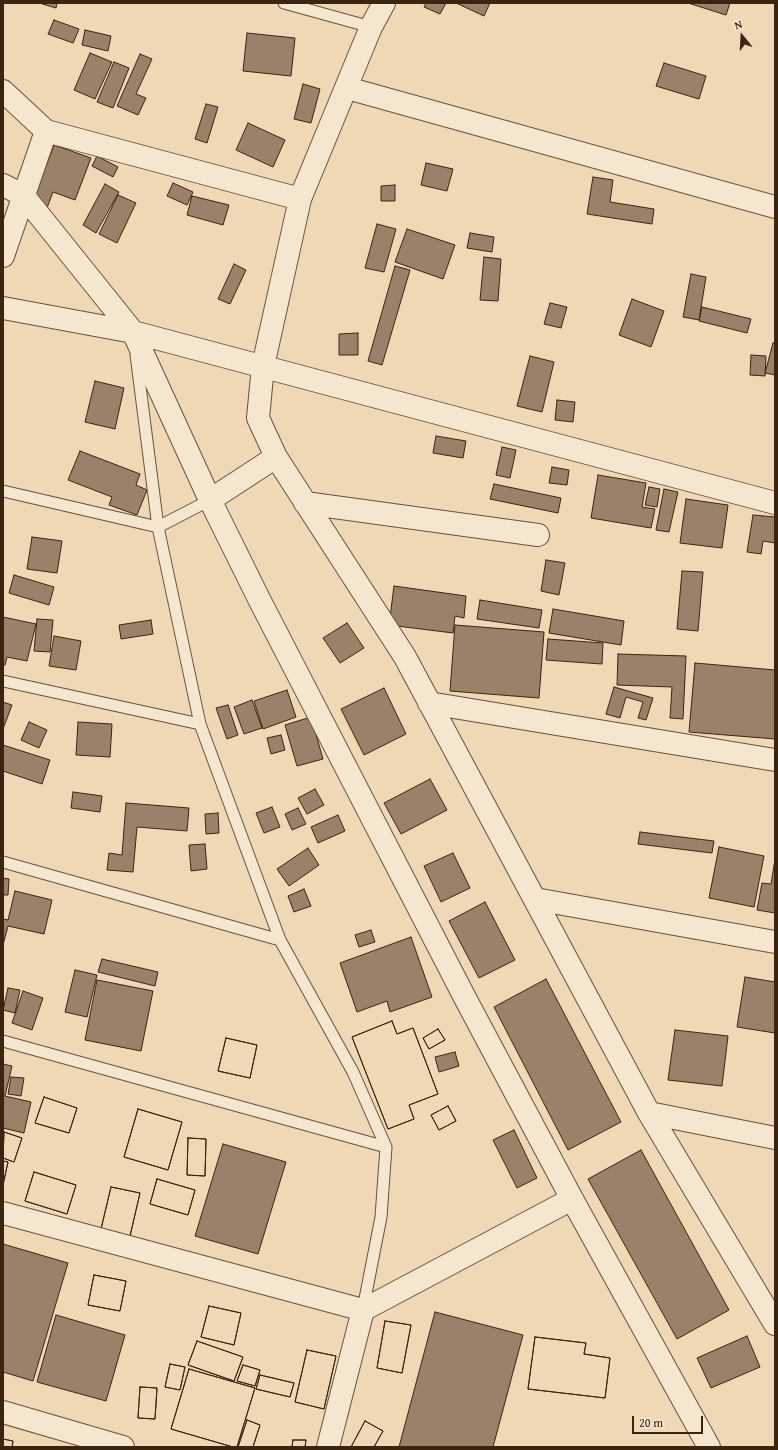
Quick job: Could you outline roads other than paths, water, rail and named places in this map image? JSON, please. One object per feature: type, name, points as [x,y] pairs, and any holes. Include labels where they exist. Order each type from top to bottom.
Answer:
[{"type":"street","points":[[384,3],[372,27],[300,199],[263,366],[258,418],[276,457],[405,657],[649,1113],[775,1324]]},
{"type":"street","points":[[347,88],[775,207]]},
{"type":"street","points":[[3,91],[46,131],[300,199]]},
{"type":"street","points":[[3,256],[46,131]]},
{"type":"street","points":[[3,185],[24,195],[133,332],[210,500],[260,601],[464,996],[572,1199],[709,1447]]},
{"type":"street","points":[[3,308],[133,332],[775,504]]},
{"type":"street","points":[[210,500],[276,457]]},
{"type":"street","points":[[305,503],[538,535]]},
{"type":"street","points":[[429,702],[775,760]]},
{"type":"street","points":[[535,899],[775,942]]},
{"type":"street","points":[[649,1113],[775,1138]]},
{"type":"street","points":[[3,1213],[363,1310],[572,1199]]},
{"type":"street","points":[[328,1447],[363,1310]]},
{"type":"street","points":[[3,1412],[123,1447]]},
{"type":"lane","points":[[284,3],[372,27]]},
{"type":"lane","points":[[133,332],[158,527],[200,724],[280,940],[353,1072],[386,1147],[381,1217],[363,1310]]},
{"type":"lane","points":[[3,491],[158,527],[210,500]]},
{"type":"lane","points":[[3,681],[200,724]]},
{"type":"lane","points":[[3,862],[280,940]]},
{"type":"lane","points":[[3,1042],[386,1147]]}]
